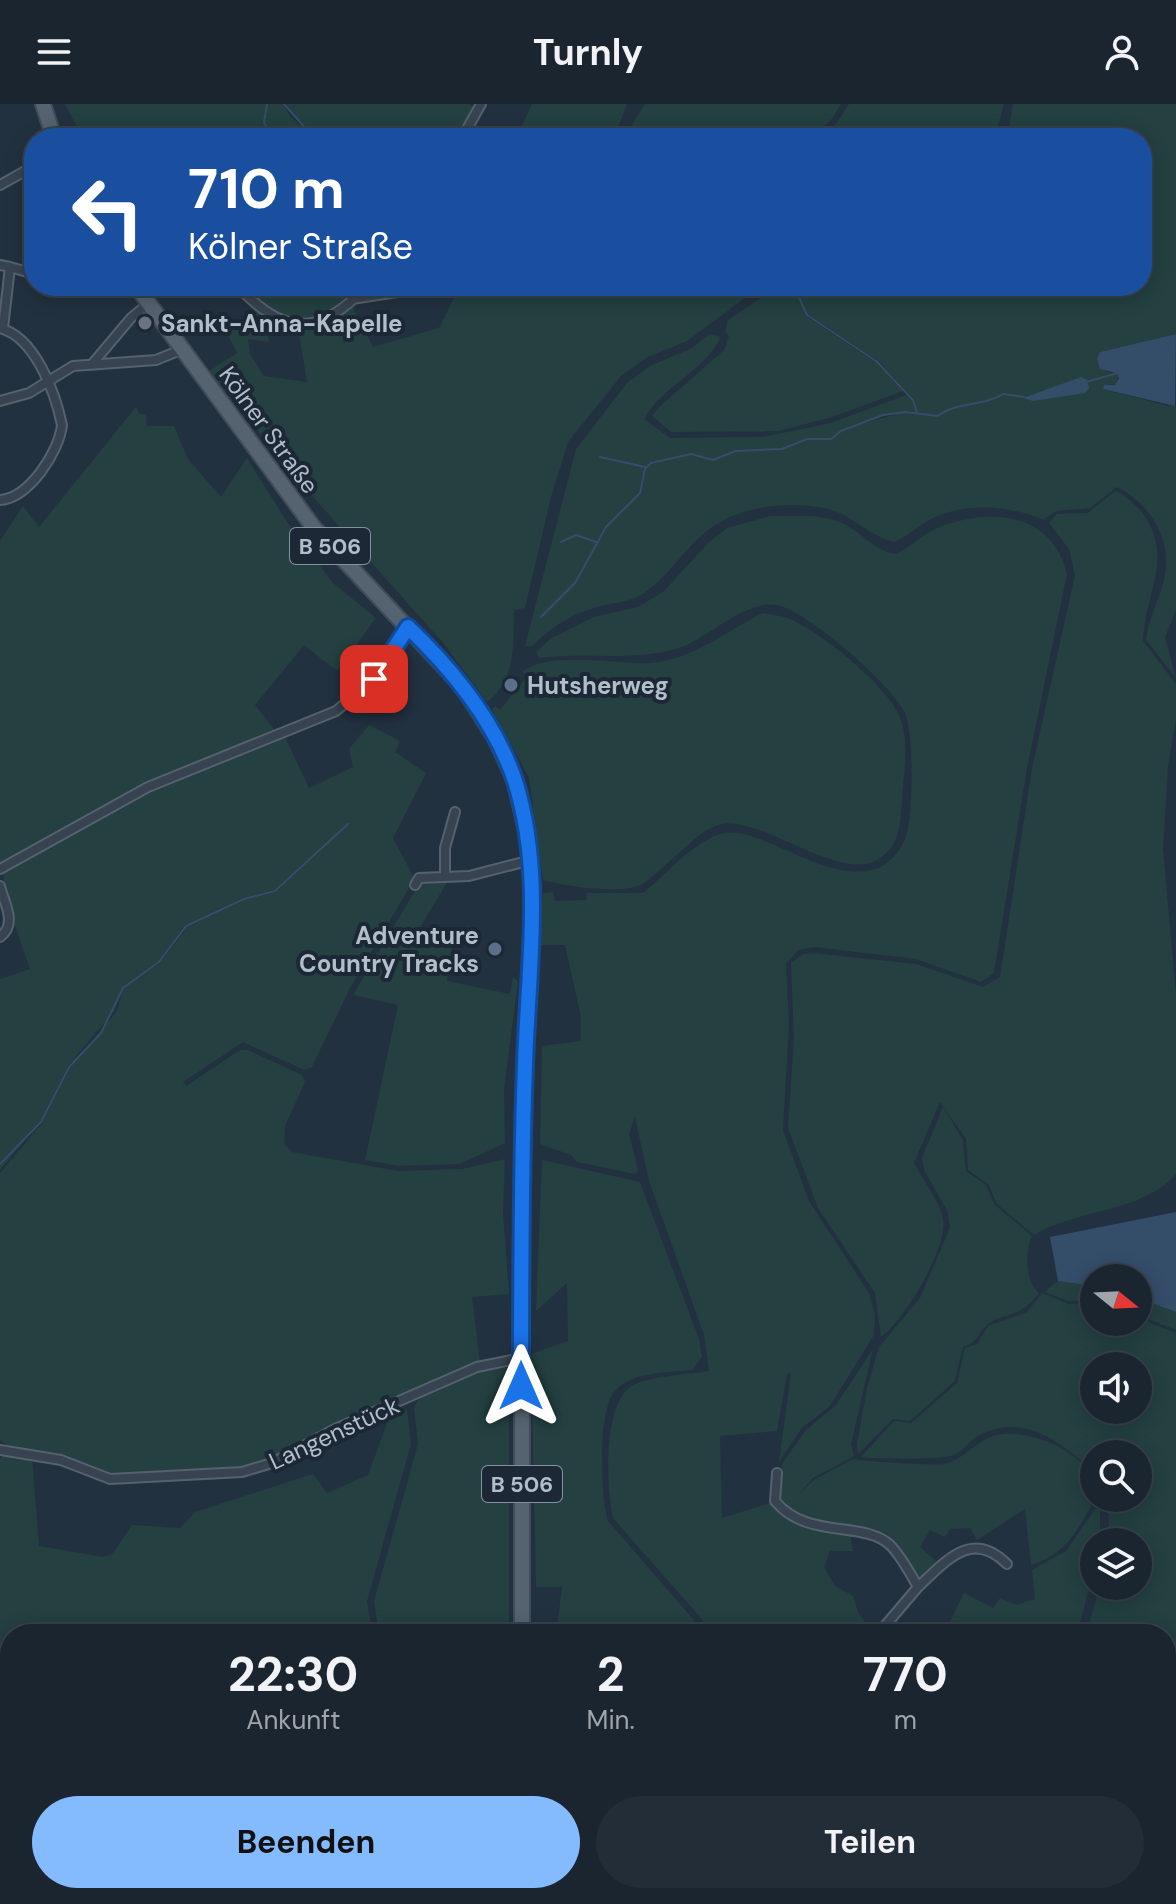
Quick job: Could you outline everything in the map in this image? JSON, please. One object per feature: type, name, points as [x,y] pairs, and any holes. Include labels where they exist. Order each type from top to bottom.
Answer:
[{"type":"main road","points":[[43,104],[51,128]]},
{"type":"main road","name":"Kölner Straße","points":[[149,296],[183,349],[314,528],[452,672],[495,738],[514,779],[531,860],[533,890],[522,1148],[522,1624]]},
{"type":"street","points":[[468,128],[481,104]]},
{"type":"street","points":[[0,185],[24,172]]},
{"type":"street","points":[[0,265],[24,271]]},
{"type":"street","points":[[0,500],[22,492],[61,438],[60,414],[29,347],[2,328],[10,267]]},
{"type":"street","points":[[93,363],[131,318],[144,296]]},
{"type":"street","points":[[248,296],[266,315],[292,324],[325,318],[355,296]]},
{"type":"street","points":[[351,299],[371,296]]},
{"type":"street","points":[[0,401],[29,393],[73,366],[156,360],[183,349]]},
{"type":"street","points":[[0,869],[148,787],[336,711],[386,665],[408,627]]},
{"type":"street","points":[[445,876],[445,848],[455,812]]},
{"type":"street","points":[[415,885],[419,878],[469,876],[531,860]]},
{"type":"street","points":[[0,886],[9,919],[8,929],[0,937]]},
{"type":"street","name":"Langenstück","points":[[0,1450],[61,1460],[110,1479],[242,1472],[272,1463],[335,1429],[477,1367],[521,1358]]},
{"type":"street","points":[[777,1473],[775,1501],[781,1508],[828,1530],[868,1535],[883,1541],[918,1587]]},
{"type":"street","points":[[887,1624],[918,1587],[943,1564],[971,1547],[981,1546],[996,1552],[1007,1564]]},
{"type":"green space","points":[[65,104],[266,104],[263,122],[266,128],[78,128]]},
{"type":"green space","points":[[268,104],[283,104],[304,128],[268,128],[265,122]]},
{"type":"green space","points":[[286,104],[470,104],[475,108],[464,128],[305,128]]},
{"type":"green space","points":[[532,104],[627,104],[618,128],[521,128]]},
{"type":"green space","points":[[645,104],[841,104],[831,120],[821,128],[630,128]]},
{"type":"green space","points":[[849,104],[1004,104],[998,128],[831,128]]},
{"type":"green space","points":[[1013,104],[1176,104],[1176,334],[1100,352],[1102,369],[1118,376],[1116,384],[1104,385],[1103,389],[1168,406],[1176,405],[1176,610],[1165,637],[1176,678],[1146,640],[1164,580],[1166,566],[1162,538],[1150,514],[1117,487],[1090,508],[1056,511],[1043,520],[1000,509],[954,511],[939,515],[894,542],[824,508],[792,505],[744,512],[715,525],[702,535],[658,582],[641,595],[577,614],[553,628],[532,646],[525,646],[576,449],[627,383],[650,366],[692,348],[710,334],[721,337],[704,360],[661,397],[644,419],[670,438],[763,437],[831,423],[906,395],[912,400],[916,412],[908,411],[892,413],[853,426],[905,412],[941,416],[918,413],[914,399],[877,360],[808,314],[799,296],[1152,296],[1152,128],[1009,128]]},
{"type":"green space","points":[[253,296],[345,296],[347,299],[330,310],[302,321],[280,316]]},
{"type":"green space","points":[[455,296],[748,296],[687,341],[646,358],[621,376],[568,442],[551,497],[525,608],[514,610],[513,648],[508,672],[497,693],[487,702],[445,645],[289,470],[209,371],[237,353],[228,335],[254,309],[264,317],[269,342],[248,339],[250,354],[264,376],[307,382],[298,327],[353,308],[373,347],[439,328]]},
{"type":"green space","points":[[764,296],[798,296],[806,316],[875,362],[903,391],[829,418],[778,431],[671,432],[652,416],[724,350],[729,336],[725,331],[728,320]]},
{"type":"green space","points":[[136,407],[139,414],[146,414],[147,426],[174,426],[188,459],[221,497],[247,458],[289,525],[333,583],[376,618],[337,671],[304,645],[255,705],[278,734],[185,770],[0,866],[0,541],[23,506],[39,527]]},
{"type":"green space","points":[[1115,491],[1140,510],[1151,527],[1156,543],[1156,574],[1143,641],[1176,684],[1176,720],[1168,766],[1163,848],[1176,995],[1176,1174],[1162,1187],[1127,1204],[1069,1220],[1034,1235],[997,1204],[988,1184],[968,1170],[966,1139],[940,1102],[914,1163],[941,1211],[943,1230],[939,1246],[912,1300],[881,1337],[875,1293],[818,1208],[788,1128],[794,1038],[791,963],[803,954],[813,953],[916,964],[983,987],[1000,977],[1032,768],[1075,575],[1069,549],[1049,523],[1057,514],[1088,513]]},
{"type":"green space","points":[[770,516],[809,516],[837,521],[881,549],[895,554],[937,528],[957,521],[997,517],[1033,527],[1048,538],[1059,553],[1067,574],[1027,768],[994,973],[981,982],[916,959],[815,947],[798,950],[786,964],[789,1024],[783,1130],[809,1201],[869,1293],[875,1315],[874,1335],[830,1406],[802,1428],[779,1462],[791,1373],[787,1374],[777,1431],[720,1436],[722,1518],[770,1503],[795,1521],[850,1534],[853,1551],[830,1551],[824,1567],[835,1586],[853,1596],[866,1624],[706,1624],[613,1518],[608,1466],[617,1407],[624,1393],[635,1384],[709,1371],[704,1335],[649,1181],[635,1117],[629,1134],[638,1170],[635,1174],[577,1162],[571,1155],[540,1144],[542,1046],[581,1041],[581,1017],[565,945],[539,945],[543,893],[553,892],[555,901],[586,900],[587,893],[643,893],[689,852],[720,834],[753,837],[814,862],[856,872],[876,869],[886,863],[905,839],[912,772],[905,713],[867,668],[827,634],[790,610],[777,605],[753,608],[679,648],[645,655],[540,658],[536,652],[550,639],[594,617],[638,607],[663,592],[708,543],[727,528]]},
{"type":"green space","points":[[763,613],[800,624],[833,646],[882,690],[900,717],[905,738],[904,770],[899,827],[890,849],[877,860],[861,864],[842,863],[757,829],[721,824],[700,835],[644,883],[635,887],[595,889],[543,880],[529,778],[492,710],[495,706],[500,710],[527,676],[522,672],[534,665],[566,660],[665,661],[694,651]]},
{"type":"green space","points":[[369,725],[400,741],[395,752],[426,773],[393,838],[413,876],[408,890],[350,988],[312,1067],[304,1070],[243,1042],[183,1082],[186,1086],[240,1050],[248,1050],[302,1075],[305,1082],[285,1126],[284,1144],[292,1152],[398,1171],[462,1169],[505,1159],[503,1212],[509,1294],[472,1297],[480,1363],[271,1460],[241,1468],[111,1476],[61,1457],[8,1446],[0,1440],[0,1173],[42,1123],[70,1067],[117,1011],[123,989],[160,963],[187,927],[244,900],[276,892],[349,824],[275,890],[243,898],[185,925],[159,962],[122,988],[115,1010],[68,1066],[40,1122],[0,1170],[0,979],[30,969],[4,894],[3,870],[149,789],[284,735],[309,788],[353,767],[349,749]]},
{"type":"green space","points":[[449,879],[421,926],[454,934],[447,981],[510,994],[513,977],[518,981],[504,1089],[505,1143],[460,1164],[399,1166],[365,1160],[398,1005],[353,995],[419,884],[427,880]]},
{"type":"green space","points":[[943,1107],[963,1140],[966,1171],[986,1185],[995,1205],[1032,1236],[1028,1266],[1031,1282],[1039,1293],[1024,1308],[986,1326],[974,1341],[963,1347],[955,1381],[910,1421],[893,1419],[858,1454],[867,1388],[879,1347],[920,1298],[950,1228],[948,1212],[924,1170],[922,1158]]},
{"type":"green space","points":[[542,1160],[640,1182],[699,1339],[702,1357],[692,1370],[641,1376],[622,1384],[615,1391],[609,1401],[603,1434],[604,1493],[608,1521],[697,1624],[557,1624],[562,1587],[536,1587],[531,1354],[568,1341],[567,1283],[536,1311]]},
{"type":"green space","points":[[1058,1281],[1080,1284],[1080,1301],[1069,1301],[1044,1292]]},
{"type":"green space","points":[[1042,1293],[1069,1304],[1080,1304],[1080,1336],[1152,1336],[1152,1324],[1176,1333],[1176,1624],[1089,1624],[1096,1600],[1152,1600],[1152,1528],[1109,1528],[1108,1512],[1152,1512],[1152,1440],[1080,1440],[1080,1460],[1056,1441],[1026,1429],[1011,1427],[978,1436],[947,1457],[861,1457],[894,1421],[911,1423],[957,1383],[965,1348],[977,1344],[988,1326],[1027,1312]]},
{"type":"green space","points":[[1152,1303],[1176,1312],[1176,1330],[1152,1321]]},
{"type":"green space","points":[[873,1349],[851,1444],[854,1456],[813,1478],[800,1493],[814,1480],[853,1459],[944,1464],[983,1441],[1010,1434],[1054,1444],[1079,1461],[1080,1512],[1087,1512],[1064,1546],[1031,1565],[1025,1509],[977,1540],[970,1528],[950,1529],[945,1537],[930,1530],[920,1547],[940,1565],[918,1581],[887,1541],[816,1522],[780,1498],[782,1464],[805,1431],[836,1405]]},
{"type":"green space","points":[[505,1366],[509,1370],[509,1624],[377,1624],[374,1601],[418,1444],[414,1408],[419,1398],[478,1371]]},
{"type":"green space","points":[[401,1406],[407,1410],[411,1444],[367,1601],[370,1624],[0,1624],[0,1458],[5,1455],[32,1457],[39,1546],[104,1557],[113,1553],[132,1525],[180,1528],[195,1512],[313,1474],[327,1493],[368,1475],[392,1410]]},
{"type":"green space","points":[[1093,1512],[1100,1512],[1100,1528],[1082,1528]]},
{"type":"green space","points":[[1080,1531],[1080,1600],[1086,1600],[1080,1624],[949,1624],[964,1593],[993,1608],[1000,1598],[1016,1605],[1035,1599],[1032,1570],[1066,1551]]},
{"type":"water","points":[[1176,334],[1175,406],[1103,389],[1104,385],[1115,385],[1119,378],[1116,373],[1100,369],[1097,359],[1100,352]]},
{"type":"water","points":[[1081,377],[1087,380],[1089,388],[1085,393],[1033,401],[1023,398]]},
{"type":"water","points":[[1176,1212],[1176,1312],[1152,1303],[1152,1264],[1080,1264],[1080,1284],[1058,1281],[1050,1237]]},
{"type":"waterway","points":[[267,104],[264,122],[267,128]]},
{"type":"waterway","points":[[284,104],[305,128]]},
{"type":"waterway","points":[[798,296],[807,315],[876,361],[913,400],[917,413]]},
{"type":"waterway","points":[[1086,382],[1118,373]]},
{"type":"waterway","points":[[541,617],[575,583],[606,527],[640,493],[645,469],[651,463],[691,454],[713,460],[736,451],[782,449],[807,439],[831,439],[841,431],[883,415],[905,412],[938,416],[953,408],[987,401],[1003,394],[1024,397]]},
{"type":"waterway","points":[[600,457],[645,467]]},
{"type":"waterway","points":[[561,542],[576,535],[596,542]]},
{"type":"waterway","points":[[0,1164],[41,1122],[69,1067],[101,1033],[123,988],[159,962],[186,926],[244,899],[275,891],[348,824]]},
{"type":"place","name":"Sankt-Anna-Kapelle","points":[[145,323]]},
{"type":"place","name":"Hutsherweg","points":[[511,685]]},
{"type":"place","name":"Adventure Country Tracks","points":[[495,949]]},
{"type":"route","points":[[374,679],[408,627],[452,672],[479,710],[514,779],[525,820],[533,890],[522,1148],[521,1386]]}]
